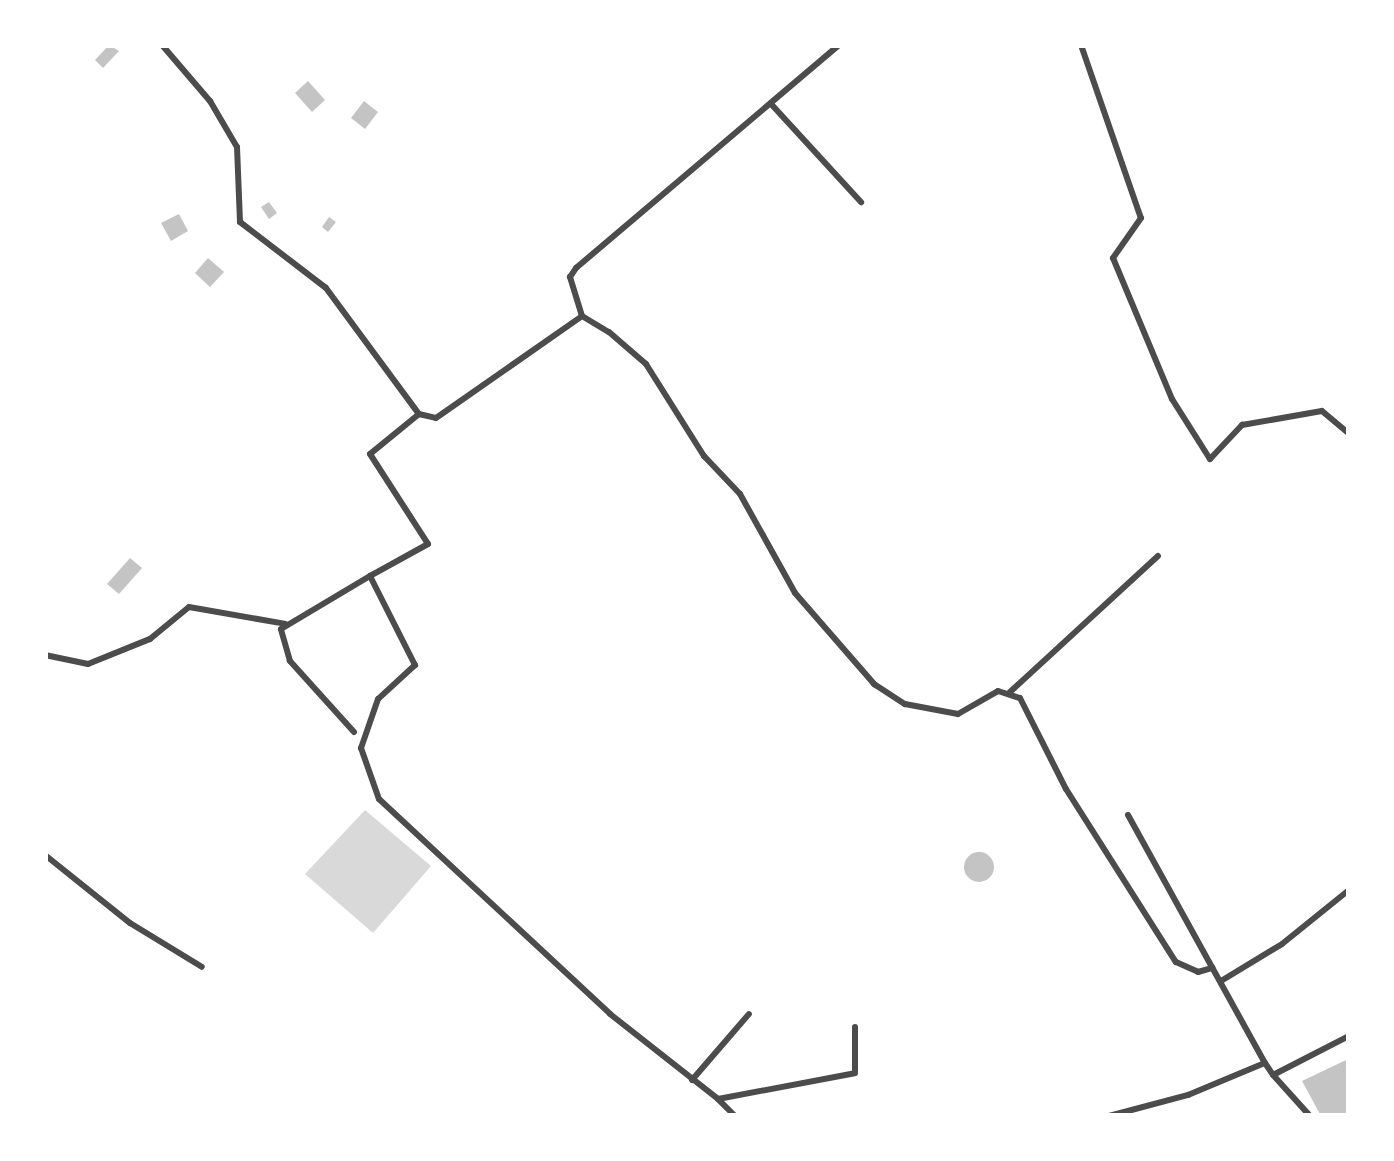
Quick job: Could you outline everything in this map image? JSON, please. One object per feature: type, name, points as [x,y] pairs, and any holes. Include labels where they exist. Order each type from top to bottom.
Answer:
[{"type":"street","points":[[162,45],[237,147],[240,222],[326,288],[419,414],[436,418],[582,316]]},
{"type":"street","points":[[838,45],[576,268],[570,277],[582,316],[646,364],[704,456],[740,494],[796,593],[874,684],[905,704],[958,714],[998,691],[1020,698],[1066,789],[1176,962],[1198,972],[1212,968]]},
{"type":"street","points":[[1081,45],[1141,218],[1113,258],[1172,399],[1210,459],[1242,425],[1322,411],[1349,434]]},
{"type":"street","points":[[772,105],[860,202]]},
{"type":"street","points":[[45,654],[88,664],[150,639],[190,607],[286,624],[428,544],[370,454],[419,414]]},
{"type":"street","points":[[1010,692],[1158,556]]},
{"type":"street","points":[[370,576],[414,665],[378,699],[361,748],[379,798],[735,1116]]},
{"type":"street","points":[[286,624],[281,640],[290,661],[354,732]]},
{"type":"street","points":[[1128,815],[1265,1063],[1310,1116]]},
{"type":"street","points":[[45,854],[130,923],[202,967]]},
{"type":"street","points":[[1221,982],[1282,944],[1349,890]]},
{"type":"street","points":[[692,1080],[749,1014]]},
{"type":"street","points":[[718,1099],[845,1079],[855,1073],[855,1027]]},
{"type":"street","points":[[1273,1075],[1349,1036]]},
{"type":"street","points":[[1109,1116],[1188,1096],[1265,1063]]},
{"type":"shaded area","points":[[365,810],[431,866],[373,933],[305,874]]},
{"type":"building","points":[[109,45],[119,51],[103,68],[95,60]]},
{"type":"building","points":[[308,81],[325,100],[312,112],[295,93]]},
{"type":"building","points":[[364,101],[378,112],[365,129],[351,118]]},
{"type":"building","points":[[269,202],[277,213],[269,219],[261,207]]},
{"type":"building","points":[[179,214],[188,231],[171,241],[161,223]]},
{"type":"building","points":[[329,217],[336,222],[328,232],[322,227]]},
{"type":"building","points":[[208,258],[224,272],[210,287],[195,273]]},
{"type":"building","points":[[130,558],[142,568],[119,594],[107,584]]},
{"type":"building","points":[[979,852],[990,856],[994,867],[990,878],[979,882],[968,878],[964,867],[968,856]]},
{"type":"building","points":[[1346,1060],[1349,1116],[1321,1116],[1302,1081]]}]
